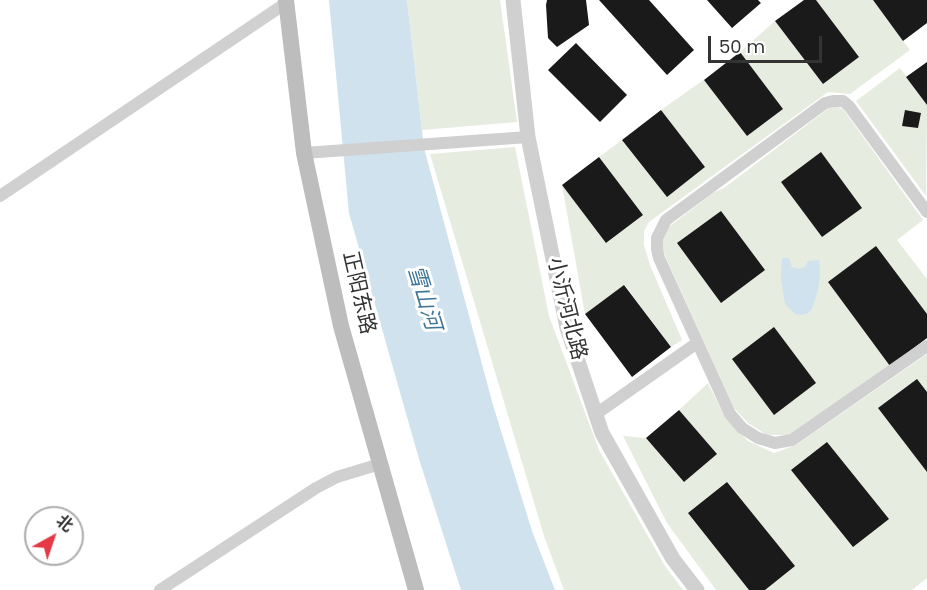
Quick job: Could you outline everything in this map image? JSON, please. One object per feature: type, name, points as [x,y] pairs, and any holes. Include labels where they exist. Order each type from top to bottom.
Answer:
[{"type":"main road","name":"正阳东路","points":[[286,1],[304,153],[341,326],[416,590]]},
{"type":"street","name":"小沂河北路","points":[[513,0],[528,137],[567,328],[603,433],[674,559],[697,590]]},
{"type":"street","points":[[0,196],[286,1]]},
{"type":"street","points":[[927,212],[843,101],[825,103],[666,220],[657,238],[658,258],[730,414],[742,428],[758,438],[775,443],[792,440],[927,346]]},
{"type":"street","points":[[304,153],[528,137]]},
{"type":"street","points":[[596,414],[697,343]]},
{"type":"street","points":[[160,590],[316,488],[337,477],[380,464]]},
{"type":"shaded area","points":[[407,0],[500,0],[517,122],[422,130]]},
{"type":"shaded area","points":[[816,0],[873,0],[910,50],[850,94],[828,92],[649,222],[644,231],[644,245],[650,265],[682,340],[671,347],[625,285],[585,314],[562,185],[607,243],[642,215],[599,157],[622,140],[667,197],[705,167],[661,110],[705,79],[747,136],[783,109],[740,52],[775,21],[823,84],[859,57]]},
{"type":"shaded area","points":[[900,68],[927,105],[926,196],[856,101]]},
{"type":"shaded area","points":[[835,106],[843,109],[923,220],[897,240],[927,279],[927,338],[793,435],[767,435],[748,423],[734,408],[667,260],[662,246],[664,234],[670,226],[714,192],[724,188],[829,108]]},
{"type":"shaded area","points":[[515,147],[549,316],[599,450],[665,566],[683,590],[564,590],[544,536],[430,154]]},
{"type":"shaded area","points":[[927,354],[927,578],[912,590],[716,590],[667,523],[623,436],[646,438],[684,482],[716,454],[679,410],[708,383],[726,419],[748,441],[774,453],[796,445]]},
{"type":"water","name":"雪山河","points":[[329,0],[407,0],[424,148],[493,405],[532,531],[555,590],[461,590],[419,459],[349,213]]},
{"type":"water","points":[[782,258],[789,258],[792,267],[799,269],[806,266],[808,261],[819,260],[818,290],[812,309],[808,313],[795,314],[785,304],[781,279]]},
{"type":"building","points":[[547,0],[586,0],[589,25],[557,47],[548,38]]},
{"type":"building","points":[[599,0],[649,0],[694,50],[667,75]]},
{"type":"building","points":[[707,0],[758,0],[761,3],[732,28]]},
{"type":"building","points":[[804,0],[816,0],[859,57],[823,84],[775,21]]},
{"type":"building","points":[[873,0],[927,0],[927,23],[903,41]]},
{"type":"building","points":[[576,43],[627,95],[600,122],[548,70]]},
{"type":"building","points":[[740,52],[783,109],[747,136],[704,80]]},
{"type":"building","points":[[927,62],[927,105],[906,77]]},
{"type":"building","points":[[661,110],[705,167],[667,197],[622,140]]},
{"type":"building","points":[[905,110],[921,113],[918,128],[902,126]]},
{"type":"building","points":[[821,152],[862,208],[822,237],[781,182]]},
{"type":"building","points":[[599,157],[643,215],[606,243],[562,185]]},
{"type":"building","points":[[721,211],[765,270],[721,303],[677,243]]},
{"type":"building","points":[[876,246],[927,314],[927,338],[890,366],[828,282]]},
{"type":"building","points":[[624,285],[671,347],[632,377],[585,314]]},
{"type":"building","points":[[774,327],[816,383],[774,415],[732,359]]},
{"type":"building","points":[[917,379],[927,392],[927,472],[878,408]]},
{"type":"building","points":[[679,410],[717,454],[684,482],[646,438]]},
{"type":"building","points":[[827,442],[889,519],[853,547],[791,470]]},
{"type":"building","points":[[727,482],[795,566],[765,590],[749,590],[688,513]]}]
